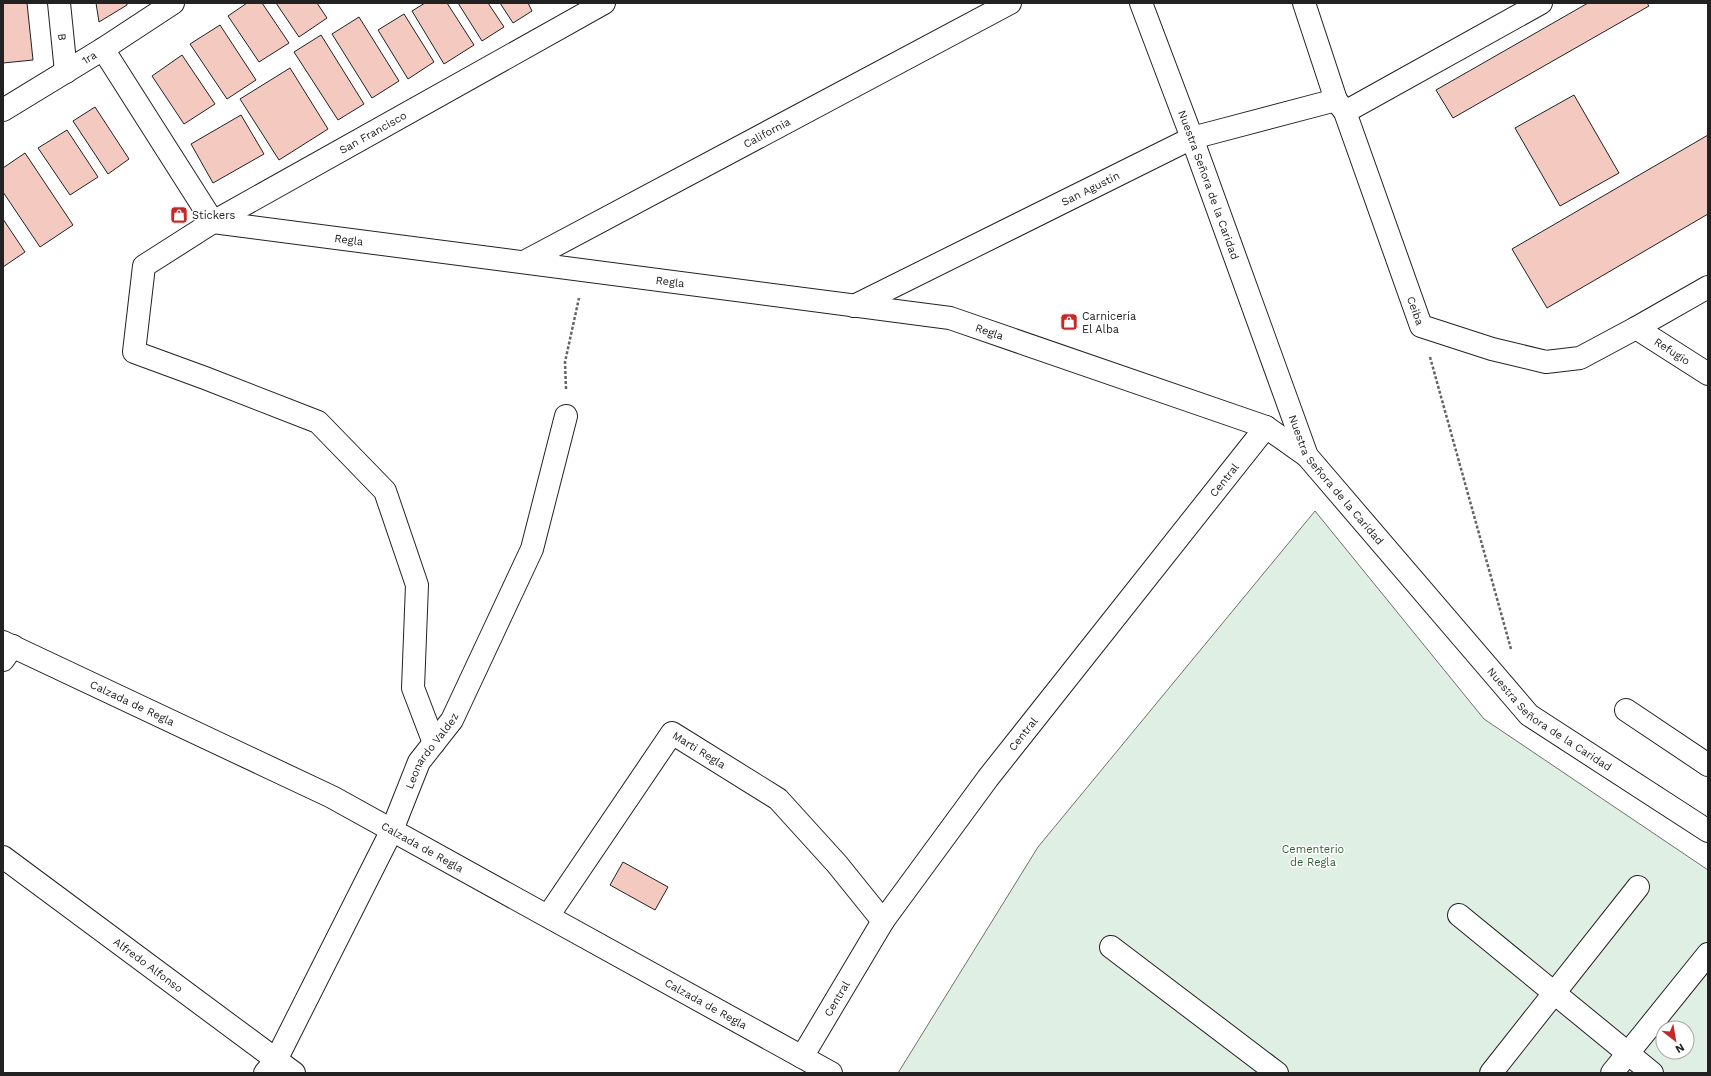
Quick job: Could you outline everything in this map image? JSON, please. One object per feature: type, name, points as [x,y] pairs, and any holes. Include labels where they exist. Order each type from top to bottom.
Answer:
[{"type":"street","name":"B","points":[[59,3],[66,72]]},
{"type":"street","name":"1ra","points":[[3,110],[103,49],[173,3]]},
{"type":"street","name":"San Francisco","points":[[434,744],[413,688],[416,585],[385,491],[318,422],[134,352],[144,266],[213,222],[604,3]]},
{"type":"street","name":"California","points":[[524,262],[1010,3]]},
{"type":"street","name":"Nuestra Señora de la Caridad","points":[[1141,3],[1192,138],[1307,456],[1529,715],[1708,831]]},
{"type":"street","name":"Ceiba","points":[[1304,3],[1421,326],[1492,349],[1546,362],[1580,358],[1708,287]]},
{"type":"street","name":"San Agustín","points":[[854,306],[1192,138],[1341,106],[1541,3]]},
{"type":"street","points":[[103,49],[213,222]]},
{"type":"street","name":"Regla","points":[[213,222],[950,318],[1266,427],[1307,456]]},
{"type":"street","name":"Refugio","points":[[1636,328],[1708,374]]},
{"type":"street","name":"Leonardo Valdez","points":[[271,1066],[392,830],[419,762],[452,720],[532,549],[566,416]]},
{"type":"street","name":"Central","points":[[802,1057],[883,921],[988,778],[1266,427]]},
{"type":"street","name":"Calzada de Regla","points":[[6,649],[332,797],[831,1073]]},
{"type":"street","points":[[1626,710],[1708,765]]},
{"type":"street","name":"Marti Regla","points":[[548,916],[672,733],[778,799],[836,864],[883,921]]},
{"type":"street","name":"Alfredo Alfonso","points":[[3,857],[271,1066],[294,1073]]},
{"type":"street","points":[[1491,1073],[1553,992],[1638,887]]},
{"type":"street","points":[[1458,915],[1652,1073]]},
{"type":"street","points":[[1111,947],[1277,1073]]},
{"type":"street","points":[[1612,1073],[1708,954]]},
{"type":"path","points":[[566,416],[565,362],[586,270]]},
{"type":"path","points":[[1421,326],[1512,654]]},
{"type":"green space","name":"Cementerio de Regla","points":[[1315,511],[1484,719],[1708,870],[1708,1073],[898,1073],[1038,847]]},
{"type":"building","points":[[3,3],[27,3],[33,60],[3,63]]},
{"type":"building","points":[[96,3],[127,3],[127,5],[99,22]]},
{"type":"building","points":[[247,3],[262,3],[289,43],[259,62],[228,16]]},
{"type":"building","points":[[276,3],[317,3],[327,18],[299,37]]},
{"type":"building","points":[[425,3],[447,3],[474,45],[444,64],[412,11]]},
{"type":"building","points":[[458,3],[488,3],[504,27],[482,41]]},
{"type":"building","points":[[500,3],[528,3],[532,11],[513,23]]},
{"type":"building","points":[[1588,3],[1647,3],[1649,6],[1453,118],[1436,90]]},
{"type":"building","points":[[404,14],[434,62],[408,79],[378,30]]},
{"type":"building","points":[[359,17],[399,81],[372,98],[332,34]]},
{"type":"building","points":[[220,25],[256,80],[227,99],[190,44]]},
{"type":"building","points":[[321,35],[364,104],[338,120],[294,52]]},
{"type":"building","points":[[182,55],[215,104],[184,124],[152,76]]},
{"type":"building","points":[[290,68],[328,129],[279,160],[240,99]]},
{"type":"building","points":[[1574,95],[1619,173],[1560,206],[1515,128]]},
{"type":"building","points":[[95,107],[129,159],[108,174],[73,121]]},
{"type":"building","points":[[241,115],[264,154],[213,183],[191,144]]},
{"type":"building","points":[[67,130],[98,177],[70,195],[38,148]]},
{"type":"building","points":[[1708,135],[1708,214],[1547,308],[1512,249]]},
{"type":"building","points":[[25,153],[73,225],[40,247],[3,192],[3,168]]},
{"type":"building","points":[[3,219],[25,252],[3,267]]},
{"type":"building","points":[[623,862],[668,887],[655,910],[610,885]]},
{"type":"place","name":"Stickers","points":[[179,215]]},
{"type":"place","name":"Carnicería El Alba","points":[[1069,322]]}]
